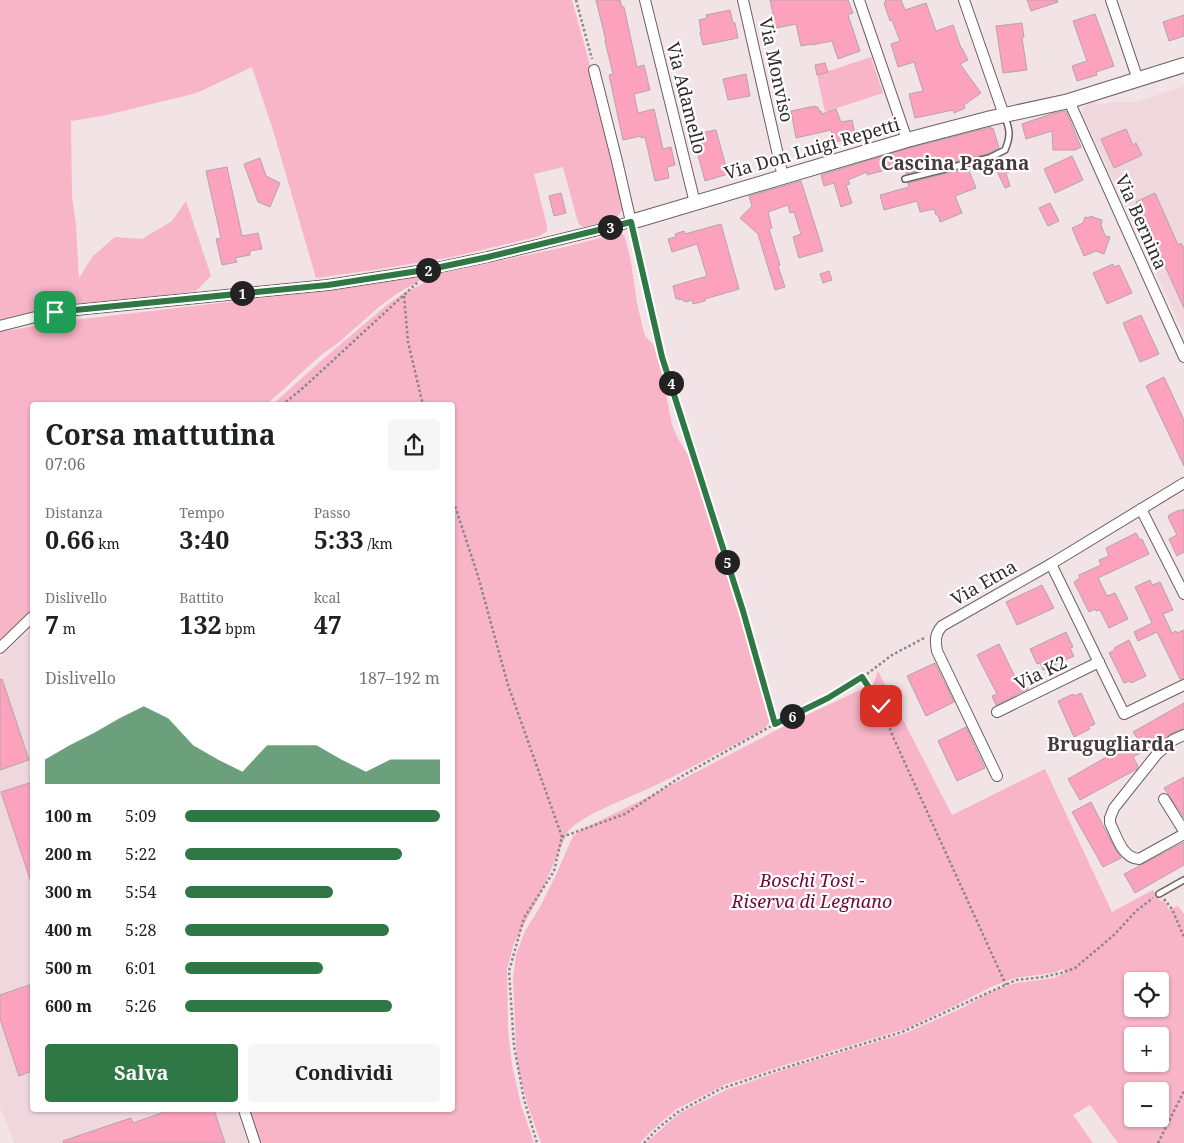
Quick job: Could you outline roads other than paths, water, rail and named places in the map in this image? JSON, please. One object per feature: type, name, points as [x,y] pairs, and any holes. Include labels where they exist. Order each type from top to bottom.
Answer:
[{"type":"street","name":"Via Adamello","points":[[645,0],[695,203]]},
{"type":"street","name":"Via Monviso","points":[[744,0],[782,177]]},
{"type":"street","points":[[859,0],[907,140]]},
{"type":"street","points":[[964,0],[1004,115]]},
{"type":"street","points":[[1111,0],[1138,80]]},
{"type":"street","name":"Via Don Luigi Repetti","points":[[631,222],[907,140],[1004,115],[1069,101],[1184,65]]},
{"type":"street","points":[[0,326],[55,312],[328,285],[431,269],[631,222],[594,70]]},
{"type":"street","name":"Via Bernina","points":[[1069,101],[1184,357]]},
{"type":"street","name":"Via Etna","points":[[996,776],[937,651],[935,640],[937,631],[942,626],[1050,564],[1184,483]]},
{"type":"street","points":[[1141,508],[1184,594]]},
{"type":"street","points":[[1050,564],[1124,714],[1184,685]]},
{"type":"street","points":[[0,648],[30,619]]},
{"type":"street","name":"Via K2","points":[[997,712],[1099,662]]},
{"type":"street","points":[[1164,799],[1184,832],[1139,858],[1132,858],[1125,853],[1110,823],[1114,808],[1157,754],[1173,740],[1184,735]]},
{"type":"street","points":[[245,1112],[255,1143]]},
{"type":"lane","points":[[905,179],[989,158],[1004,150],[1010,136],[1010,131],[1004,115]]},
{"type":"lane","points":[[1160,894],[1183,882]]},
{"type":"district","name":"Cascina Pagana","points":[[955,163]]},
{"type":"district","name":"Brugugliarda","points":[[1111,744]]},
{"type":"park label","name":"Boschi Tosi - Riserva di Legnano","points":[[812,891]]}]
